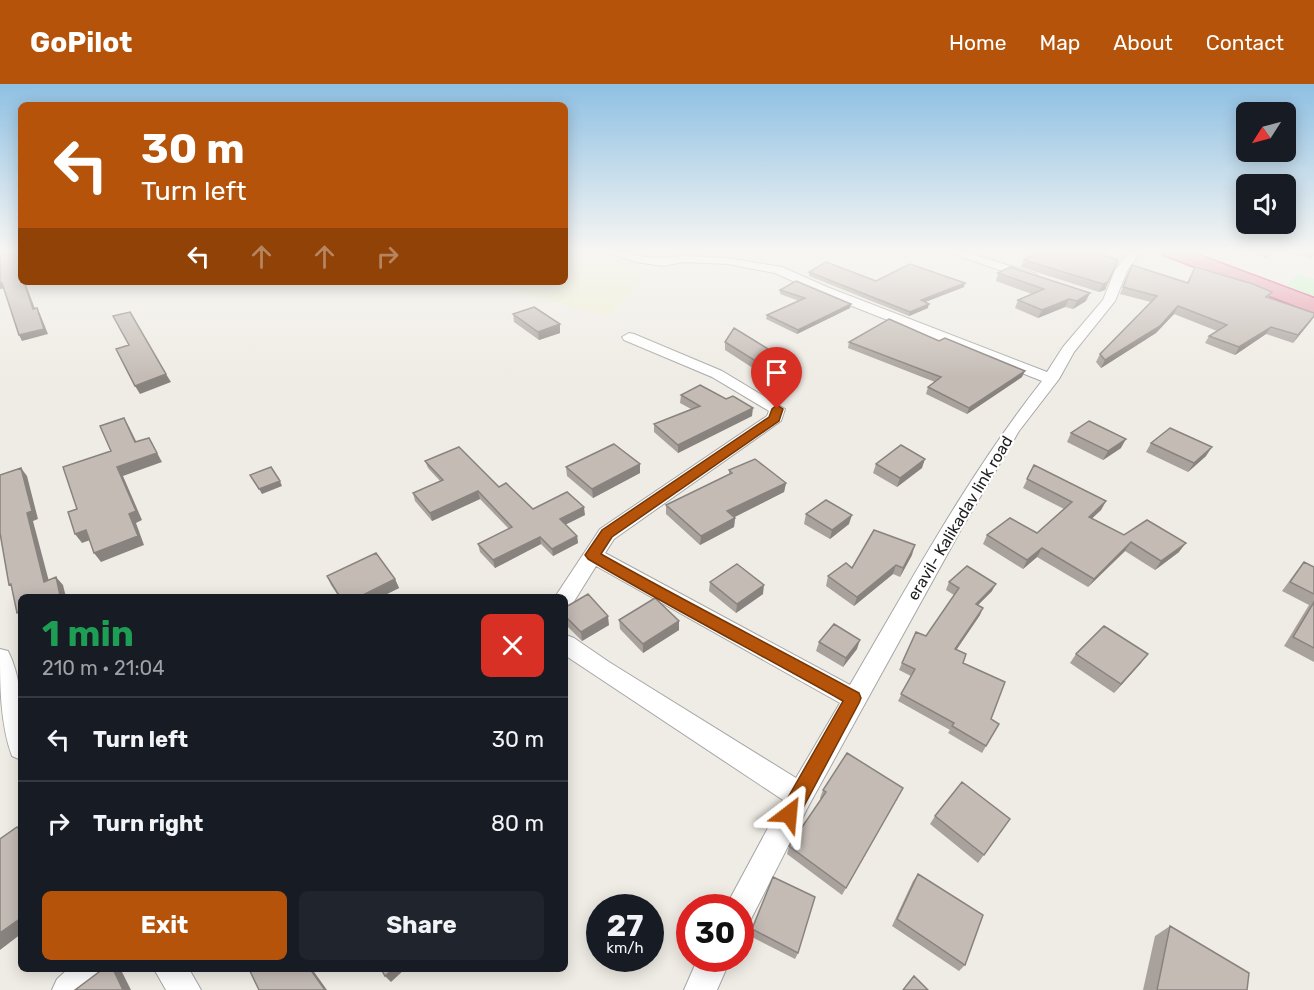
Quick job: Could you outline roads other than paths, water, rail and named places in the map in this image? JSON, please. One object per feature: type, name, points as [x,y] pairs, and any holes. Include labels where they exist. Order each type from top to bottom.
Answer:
[{"type":"highway","points":[[1281,293],[1314,306]]},
{"type":"street","points":[[831,293],[1051,379]]},
{"type":"street","name":"eravil- Kalikadav link road","points":[[748,894],[853,698],[882,654],[949,533],[1012,430],[1051,379],[1107,293]]},
{"type":"street","points":[[568,594],[607,534],[775,418],[777,409],[717,374],[629,337]]},
{"type":"street","points":[[592,555],[688,611],[853,698]]},
{"type":"street","points":[[568,645],[601,669],[800,796]]},
{"type":"street","points":[[0,658],[18,735]]},
{"type":"street","points":[[68,990],[89,972]]},
{"type":"street","points":[[172,972],[185,990]]},
{"type":"street","points":[[699,990],[708,972]]}]
